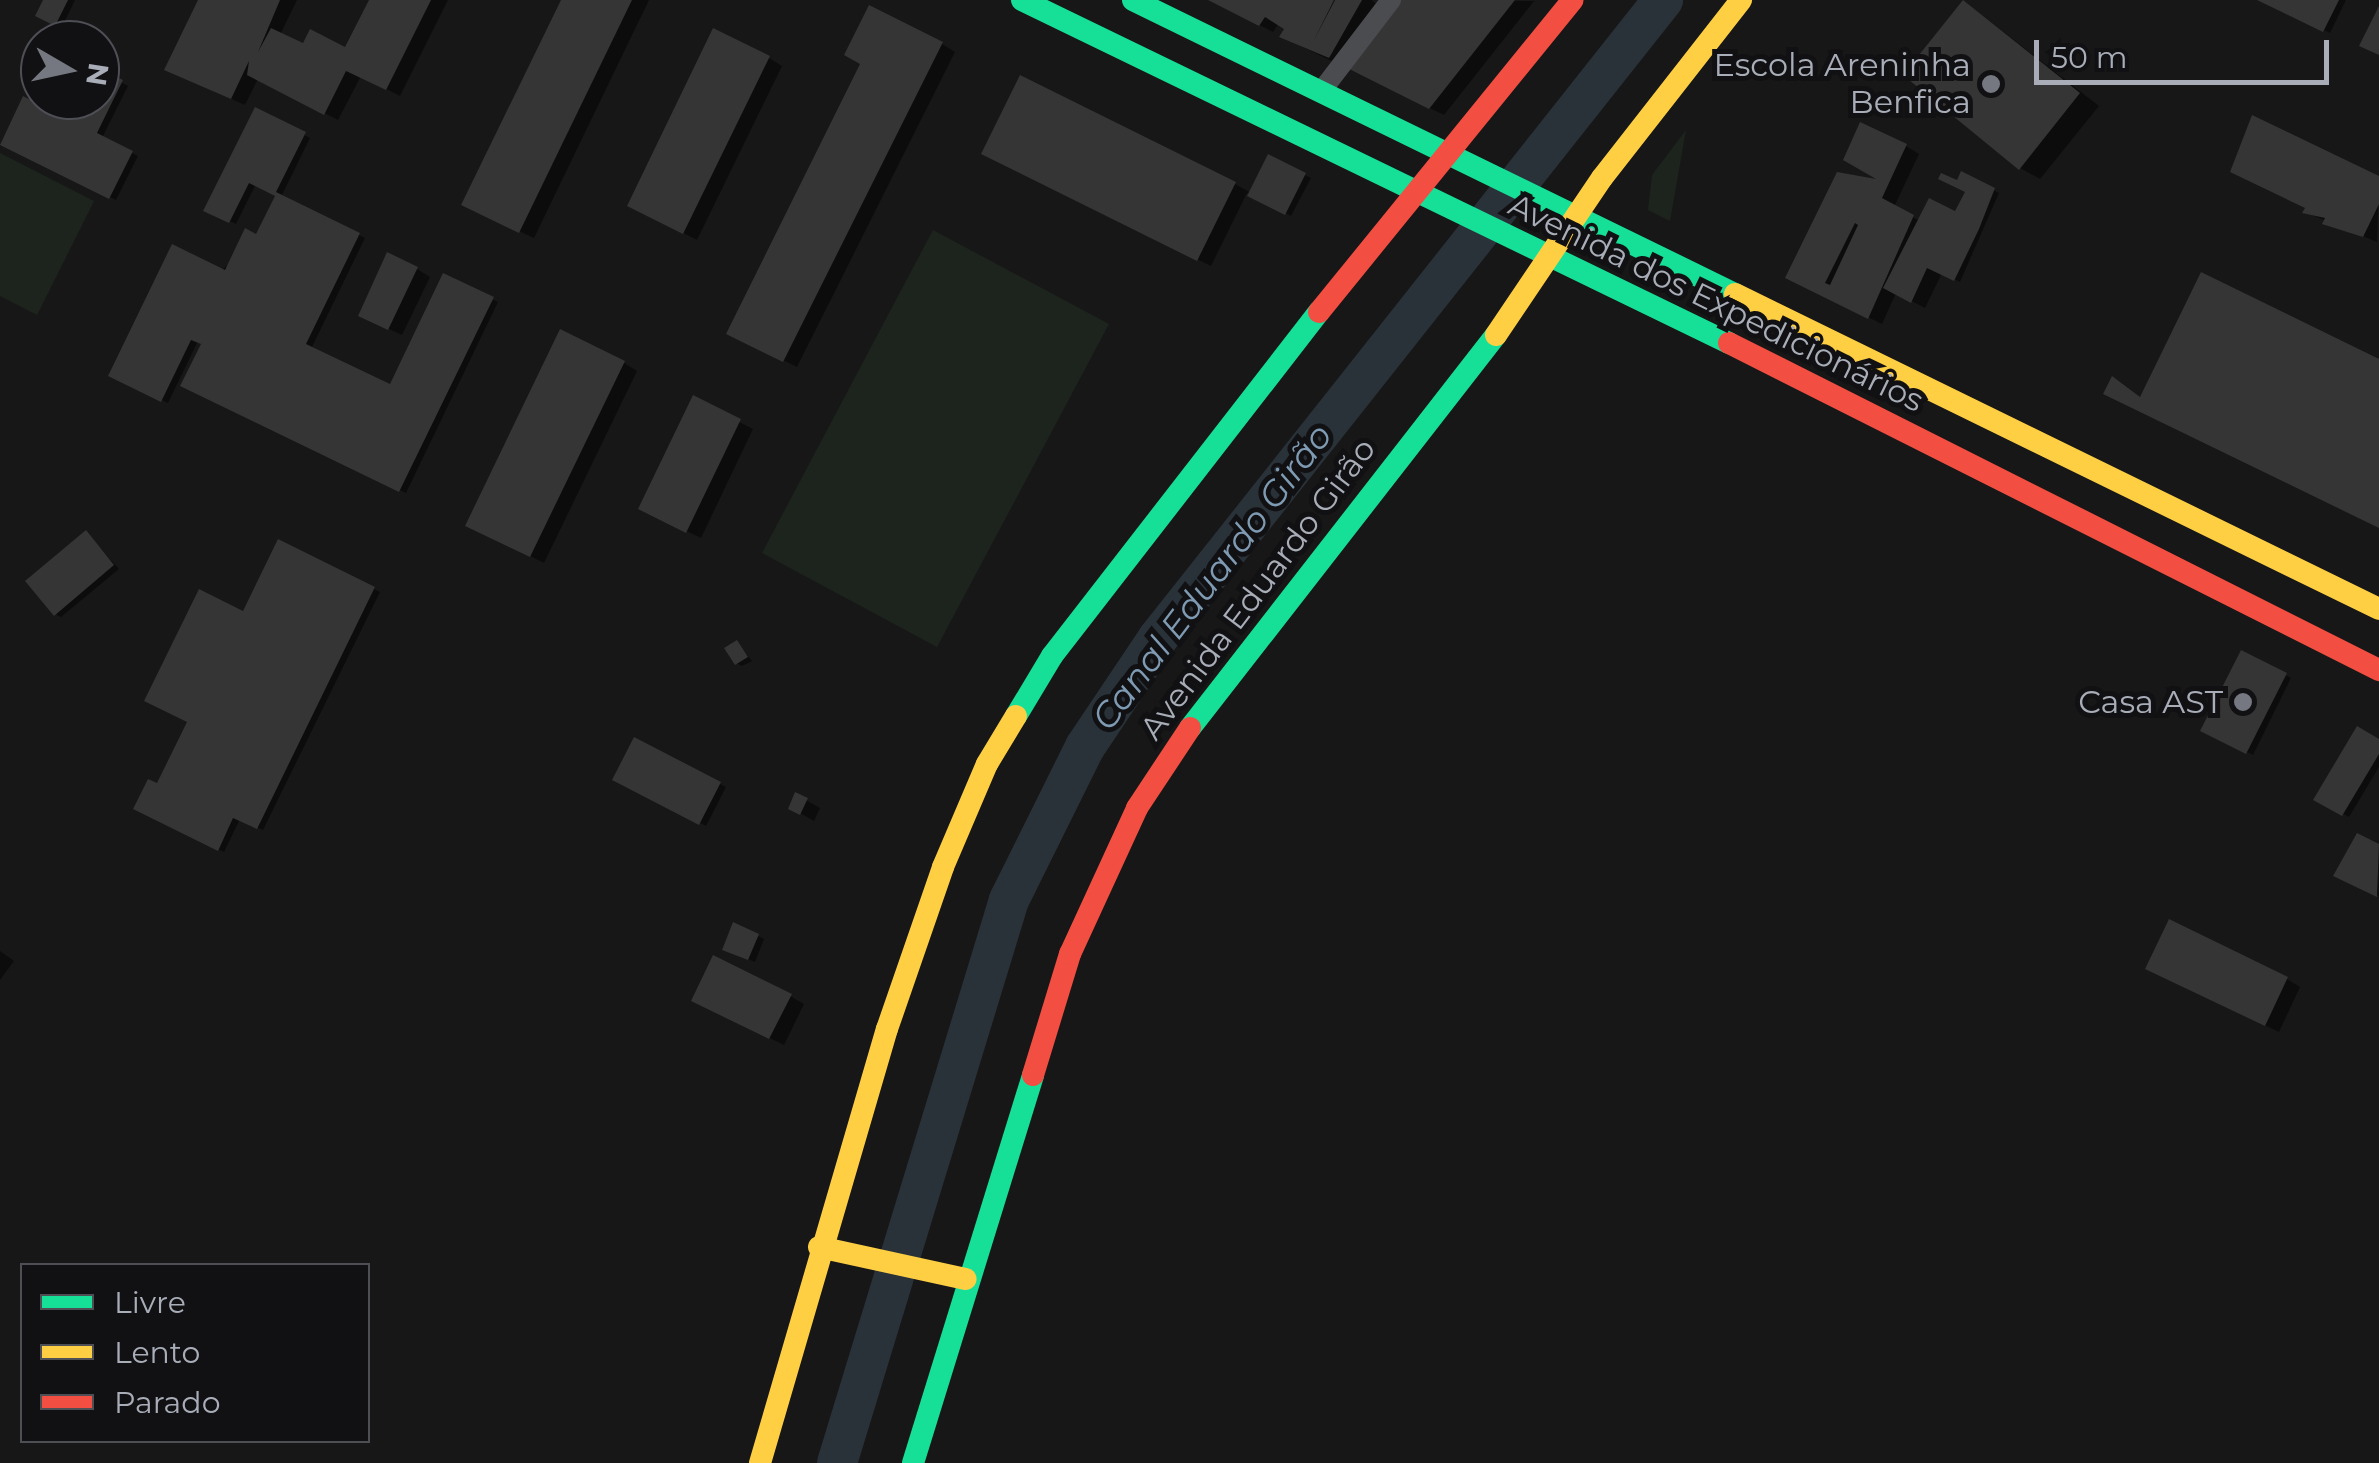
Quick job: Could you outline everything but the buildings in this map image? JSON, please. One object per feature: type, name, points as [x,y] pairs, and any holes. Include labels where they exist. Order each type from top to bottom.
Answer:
[{"type":"main road","name":"Avenida dos Expedicionários","points":[[1022,0],[1552,256],[2379,670]]},
{"type":"main road","name":"Avenida dos Expedicionários","points":[[1133,0],[1166,7],[1448,154],[2379,609]]},
{"type":"main road","points":[[760,1463],[818,1247],[942,867],[987,764],[1052,656],[1416,191],[1573,0]]},
{"type":"main road","name":"Avenida Eduardo Girão","points":[[913,1463],[955,1276],[1070,954],[1137,808],[1215,690],[1552,256],[1577,217],[1741,0]]},
{"type":"main road","points":[[818,1247],[955,1276]]},
{"type":"lane","points":[[1322,90],[1391,0]]},
{"type":"shaded area","points":[[1686,130],[1670,221],[1648,210],[1652,175]]},
{"type":"shaded area","points":[[0,153],[94,201],[37,315],[0,296]]},
{"type":"shaded area","points":[[933,230],[1109,324],[937,647],[762,553]]},
{"type":"waterway","name":"Canal Eduardo Girão","points":[[837,1463],[1009,900],[1085,747],[1158,638],[1663,0]]},
{"type":"traffic: fast","points":[[1022,0],[1729,343]]},
{"type":"traffic: fast","points":[[1133,0],[1735,294]]},
{"type":"traffic: fast","points":[[1016,716],[1052,656],[1319,312]]},
{"type":"traffic: fast","points":[[1190,728],[1496,335]]},
{"type":"traffic: fast","points":[[913,1463],[1033,1075]]},
{"type":"traffic: slow","points":[[1496,335],[1602,178],[1741,0]]},
{"type":"traffic: slow","points":[[1735,294],[2379,609]]},
{"type":"traffic: slow","points":[[760,1463],[887,1029],[943,867],[987,764],[1016,716]]},
{"type":"traffic: slow","points":[[819,1247],[966,1279]]},
{"type":"traffic: jam","points":[[1319,312],[1573,0]]},
{"type":"traffic: jam","points":[[1729,343],[2379,670]]},
{"type":"traffic: jam","points":[[1033,1075],[1070,954],[1137,808],[1190,728]]},
{"type":"place","name":"Escola Areninha Benfica","points":[[1991,84]]},
{"type":"place","name":"Casa AST","points":[[2243,702]]}]
